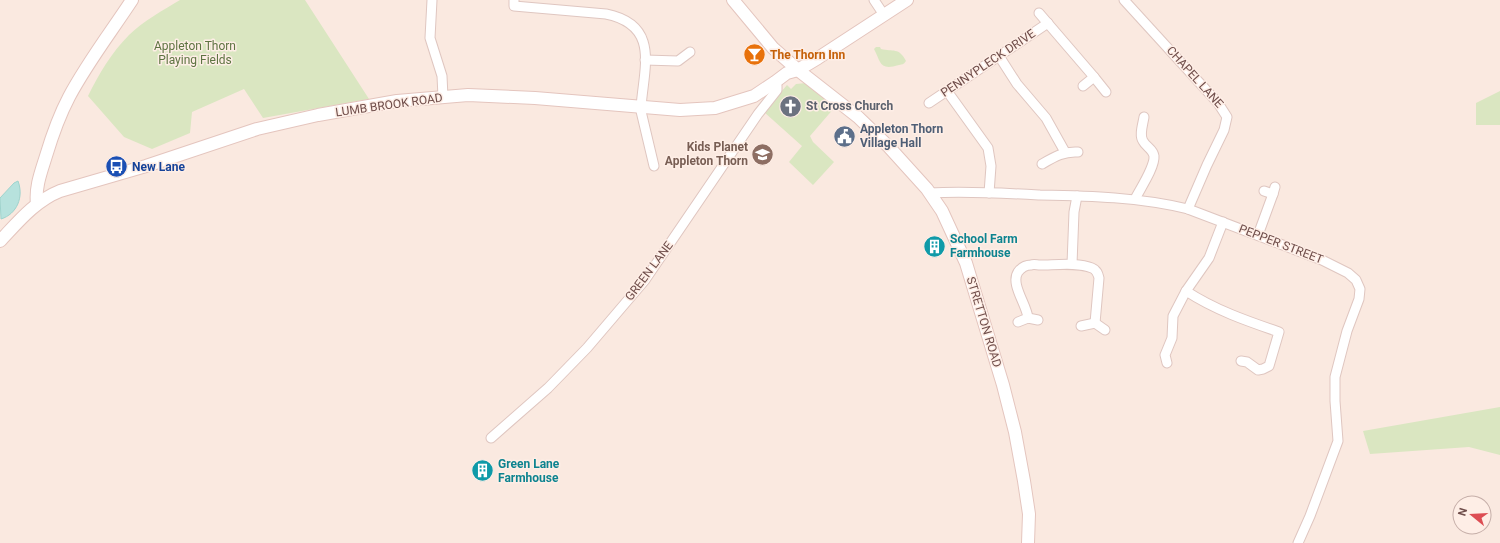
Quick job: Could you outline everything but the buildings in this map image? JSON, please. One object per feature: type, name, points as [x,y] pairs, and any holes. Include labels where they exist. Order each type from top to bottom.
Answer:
[{"type":"street","points":[[37,204],[37,188],[62,112],[87,67],[132,0]]},
{"type":"street","points":[[432,0],[430,38],[442,76],[443,97]]},
{"type":"street","points":[[514,0],[514,6],[606,14],[618,16],[631,23],[645,45],[646,60],[640,107],[654,166]]},
{"type":"street","name":"STRETTON ROAD","points":[[733,0],[773,48],[798,70],[858,117],[894,152],[930,193],[942,211],[966,263],[1003,385],[1015,432],[1024,481],[1029,514],[1028,543]]},
{"type":"street","points":[[874,0],[884,15]]},
{"type":"street","name":"LUMB BROOK ROAD","points":[[0,241],[37,204],[51,194],[146,166],[257,129],[318,115],[367,106],[468,95],[535,98],[680,110],[715,108],[754,96],[787,73],[798,70],[818,58],[908,0]]},
{"type":"street","name":"CHAPEL LANE","points":[[1124,0],[1218,103],[1227,117],[1224,130],[1206,165],[1188,209]]},
{"type":"street","points":[[1039,13],[1106,92]]},
{"type":"street","name":"PENNYPLECK DRIVE","points":[[929,103],[1048,23]]},
{"type":"street","points":[[646,60],[678,62],[690,52]]},
{"type":"street","points":[[999,56],[1017,84],[1046,118],[1065,152]]},
{"type":"street","points":[[1083,86],[1094,77]]},
{"type":"street","name":"GREEN LANE","points":[[491,438],[554,382],[587,348],[645,280],[758,114],[777,90],[775,82]]},
{"type":"street","points":[[947,92],[988,148],[991,166],[989,193]]},
{"type":"street","points":[[1136,199],[1153,163],[1154,156],[1151,149],[1143,142],[1141,137],[1144,117]]},
{"type":"street","points":[[1042,164],[1065,152],[1078,152]]},
{"type":"street","name":"PEPPER STREET","points":[[930,193],[967,191],[1136,199],[1188,209],[1322,260],[1348,273],[1356,280],[1360,289],[1359,298],[1347,332],[1335,377],[1338,441],[1310,516],[1298,543]]},
{"type":"street","points":[[1258,235],[1271,191]]},
{"type":"street","points":[[1072,264],[1074,212],[1077,196]]},
{"type":"street","points":[[1167,365],[1165,355],[1172,338],[1173,316],[1186,291],[1209,258],[1223,222]]},
{"type":"street","points":[[1028,318],[1028,311],[1016,285],[1015,278],[1017,272],[1023,267],[1032,264],[1072,264],[1093,268],[1097,272],[1099,278],[1095,323]]},
{"type":"street","points":[[1186,291],[1240,319],[1279,332],[1268,370],[1258,370],[1247,362],[1241,362]]},
{"type":"street","points":[[1018,322],[1028,318],[1038,320]]},
{"type":"street","points":[[1082,326],[1095,323],[1105,330]]},
{"type":"green space","name":"Appleton Thorn Playing Fields","points":[[180,0],[305,0],[369,99],[263,118],[244,89],[192,112],[190,133],[152,149],[124,137],[88,96],[106,64],[129,35],[147,21]]},
{"type":"green space","points":[[876,47],[898,52],[906,61],[892,67],[884,66],[874,49]]},
{"type":"green space","points":[[806,83],[835,107],[810,136],[813,142],[834,162],[813,185],[789,162],[802,146],[764,112],[787,85],[791,89],[796,84]]},
{"type":"green space","points":[[1500,91],[1500,125],[1476,125],[1476,103]]},
{"type":"green space","points":[[1500,407],[1500,455],[1469,447],[1370,454],[1363,431]]},
{"type":"water","points":[[18,181],[20,193],[18,204],[7,217],[1,219],[0,198],[14,183]]},
{"type":"place","name":"The Thorn Inn","points":[[754,55]]},
{"type":"place","name":"St Cross Church","points":[[790,106]]},
{"type":"place","name":"Appleton Thorn Village Hall","points":[[845,136]]},
{"type":"place","name":"Kids Planet Appleton Thorn","points":[[763,154]]},
{"type":"place","name":"New Lane","points":[[117,167]]},
{"type":"place","name":"School Farm Farmhouse","points":[[935,246]]},
{"type":"place","name":"Green Lane Farmhouse","points":[[482,471]]}]
